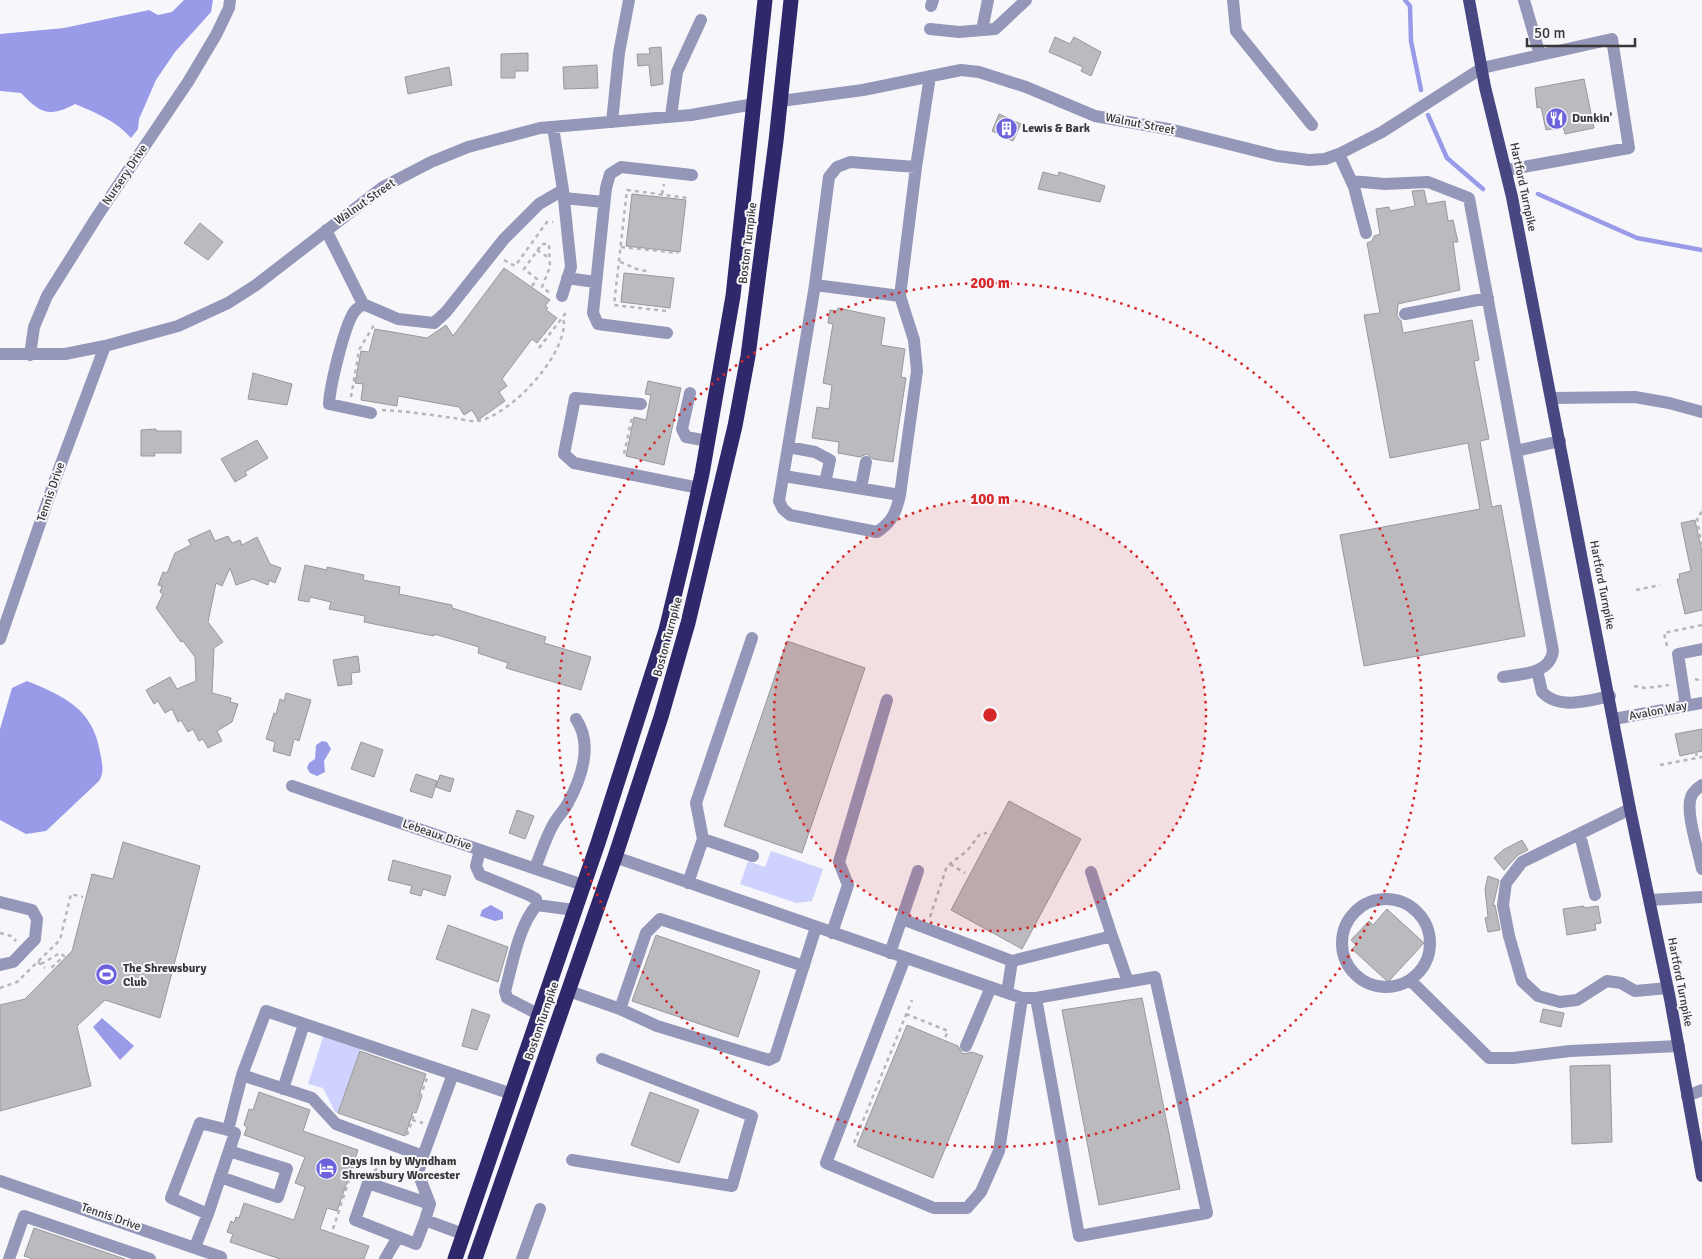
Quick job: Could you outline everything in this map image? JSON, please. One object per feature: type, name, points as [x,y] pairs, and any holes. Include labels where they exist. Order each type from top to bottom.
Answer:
[{"type":"highway","name":"Boston Turnpike","points":[[454,1259],[583,885],[666,630],[699,488],[740,246],[765,0]]},
{"type":"highway","name":"Boston Turnpike","points":[[475,1259],[615,857],[675,670],[735,426],[753,321],[781,100],[791,0]]},
{"type":"main road","name":"Hartford Turnpike","points":[[1471,1],[1482,68],[1506,170],[1610,696],[1630,809],[1668,988],[1702,1176]]},
{"type":"street","name":"Nursery Drive","points":[[30,355],[34,327],[47,296],[98,215],[192,74],[216,35],[229,8],[230,0]]},
{"type":"street","points":[[612,122],[620,53],[629,0]]},
{"type":"street","points":[[982,30],[988,0]]},
{"type":"street","points":[[930,29],[959,32],[995,29],[1026,0]]},
{"type":"street","points":[[1233,0],[1236,31],[1312,125]]},
{"type":"street","points":[[1524,0],[1540,55]]},
{"type":"street","points":[[671,116],[677,72],[702,20]]},
{"type":"street","name":"Walnut Street","points":[[781,100],[838,94],[961,70],[979,72],[1026,87],[1095,116],[1173,130],[1277,156],[1309,160],[1325,159],[1382,132],[1482,68],[1612,39],[1629,148],[1506,170]]},
{"type":"street","points":[[916,166],[850,162],[837,167],[829,177],[815,285],[779,501],[783,509],[790,515],[877,532],[888,525],[895,515],[900,495],[917,371],[914,340],[900,296],[916,166],[930,76]]},
{"type":"street","name":"Walnut Street","points":[[0,354],[66,354],[105,346],[178,326],[228,303],[256,285],[383,187],[431,162],[504,136],[553,127],[671,116],[754,104]]},
{"type":"street","points":[[553,127],[564,194],[571,267],[556,297]]},
{"type":"street","points":[[1339,154],[1351,181],[1366,232]]},
{"type":"street","points":[[667,333],[598,324],[592,313],[604,202],[610,174],[621,167],[692,175]]},
{"type":"street","points":[[1351,181],[1385,184],[1428,182],[1469,198],[1553,652],[1550,662],[1537,670],[1503,677]]},
{"type":"street","points":[[326,230],[363,304],[398,319],[434,323],[446,312],[504,239],[539,204],[564,194],[604,202]]},
{"type":"street","points":[[567,278],[595,282]]},
{"type":"street","points":[[815,285],[900,296]]},
{"type":"street","points":[[1405,314],[1488,298]]},
{"type":"street","points":[[363,304],[354,312],[330,386],[329,404],[371,413]]},
{"type":"street","name":"Tennis Drive","points":[[0,639],[56,477],[105,346]]},
{"type":"street","points":[[690,393],[682,429],[686,438],[708,441]]},
{"type":"street","points":[[1551,398],[1635,397],[1669,403],[1702,412]]},
{"type":"street","points":[[638,403],[575,398],[564,454],[574,463],[699,488]]},
{"type":"street","points":[[1516,451],[1560,442]]},
{"type":"street","points":[[788,447],[815,452],[830,460],[825,483]]},
{"type":"street","points":[[861,488],[866,462]]},
{"type":"street","points":[[784,476],[900,495]]},
{"type":"street","points":[[688,882],[703,838],[696,803],[752,638]]},
{"type":"street","points":[[1686,706],[1678,654],[1702,649]]},
{"type":"street","points":[[1537,670],[1542,692],[1554,700],[1579,702],[1610,696]]},
{"type":"street","points":[[832,933],[848,885],[839,862],[887,700]]},
{"type":"street","name":"Avalon Way","points":[[1614,720],[1702,703]]},
{"type":"street","points":[[535,868],[552,826],[568,803],[584,758],[585,738],[583,729],[576,719]]},
{"type":"street","points":[[1702,785],[1696,788],[1690,797],[1696,812],[1702,869]]},
{"type":"street","name":"Lebeaux Drive","points":[[292,786],[583,885]]},
{"type":"street","points":[[1630,809],[1522,862],[1506,883],[1503,905],[1522,981],[1538,996],[1560,1002],[1577,1000],[1607,981],[1621,983],[1634,991],[1668,988]]},
{"type":"street","points":[[1580,835],[1595,895]]},
{"type":"street","points":[[703,838],[753,856]]},
{"type":"street","points":[[480,850],[476,866],[480,874],[530,895],[536,899],[537,905]]},
{"type":"street","points":[[615,857],[1022,998],[1036,998],[1155,977],[1206,1213],[1079,1236],[1036,998]]},
{"type":"street","points":[[890,953],[918,871]]},
{"type":"street","points":[[1091,872],[1128,982]]},
{"type":"street","points":[[1650,900],[1702,897]]},
{"type":"street","points":[[1379,900],[1394,900],[1408,905],[1420,915],[1428,928],[1430,943],[1428,958],[1421,971],[1410,980],[1391,987],[1370,984],[1358,977],[1349,966],[1344,954],[1342,940],[1346,926],[1353,914],[1365,905],[1379,900]]},
{"type":"street","points":[[0,902],[32,910],[37,919],[35,939],[13,962],[0,965]]},
{"type":"street","points":[[537,905],[574,910]]},
{"type":"street","points":[[537,905],[530,912],[525,924],[505,991],[507,998],[538,1014]]},
{"type":"street","points":[[620,1009],[646,933],[660,919],[804,966]]},
{"type":"street","points":[[902,919],[1012,961],[1112,936]]},
{"type":"street","points":[[569,991],[620,1009],[657,1026],[768,1060],[775,1057],[816,927]]},
{"type":"street","points":[[905,958],[826,1163],[934,1208],[967,1208],[981,1192],[999,1151],[1022,998]]},
{"type":"street","points":[[1007,993],[1012,961]]},
{"type":"street","points":[[1410,980],[1489,1058],[1514,1058],[1570,1051],[1679,1046]]},
{"type":"street","points":[[966,1046],[991,987]]},
{"type":"street","points":[[228,1130],[242,1075],[266,1011],[512,1094]]},
{"type":"street","points":[[283,1089],[304,1024]]},
{"type":"street","points":[[572,1160],[732,1186],[735,1177],[752,1116],[602,1059]]},
{"type":"street","points":[[430,1204],[368,1183],[355,1220],[416,1244],[430,1204],[418,1173],[453,1074]]},
{"type":"street","points":[[242,1075],[312,1098],[336,1124],[423,1156]]},
{"type":"street","points":[[1687,1096],[1702,1090]]},
{"type":"street","points":[[195,1247],[208,1214],[235,1133],[200,1123],[171,1198],[208,1214]]},
{"type":"street","points":[[220,1177],[278,1197],[287,1169],[229,1150]]},
{"type":"street","name":"Tennis Drive","points":[[0,1180],[221,1257]]},
{"type":"street","points":[[522,1259],[540,1209]]},
{"type":"street","points":[[9,1259],[24,1216],[150,1259]]},
{"type":"street","points":[[425,1220],[463,1234]]},
{"type":"street","points":[[385,1259],[398,1236]]},
{"type":"path","points":[[666,311],[614,305],[627,190],[688,198]]},
{"type":"path","points":[[500,265],[504,259],[514,266],[547,222],[556,222]]},
{"type":"path","points":[[532,286],[537,279],[524,270],[542,244],[549,244],[547,279],[542,287]]},
{"type":"path","points":[[621,248],[678,254]]},
{"type":"path","points":[[537,250],[549,258]]},
{"type":"path","points":[[619,262],[626,264],[633,270],[647,271],[646,275]]},
{"type":"path","points":[[535,282],[556,297],[565,311],[539,348]]},
{"type":"path","points":[[371,413],[383,409],[477,421],[511,406],[546,366],[559,345],[564,332],[563,316]]},
{"type":"path","points":[[349,408],[359,350],[374,325],[382,326]]},
{"type":"path","points":[[624,454],[638,403]]},
{"type":"path","points":[[1692,556],[1702,551],[1697,517],[1702,512]]},
{"type":"path","points":[[1636,590],[1660,585]]},
{"type":"path","points":[[1696,752],[1697,758]]},
{"type":"path","points":[[1660,765],[1702,757]]},
{"type":"path","points":[[926,928],[947,866],[967,851],[980,834],[987,833]]},
{"type":"path","points":[[950,864],[965,873]]},
{"type":"path","points":[[0,933],[11,936],[25,949]]},
{"type":"path","points":[[41,964],[60,953],[64,956],[49,970]]},
{"type":"path","points":[[35,959],[45,968]]},
{"type":"path","points":[[854,1143],[912,1000]]},
{"type":"path","points":[[906,1014],[948,1031],[944,1040]]},
{"type":"path","points":[[407,1136],[429,1071]]},
{"type":"path","points":[[333,1229],[358,1153]]},
{"type":"shaded area","points":[[771,851],[823,869],[812,901],[796,903],[740,884],[748,861],[765,867]]},
{"type":"shaded area","points":[[324,1034],[361,1047],[338,1113],[335,1112],[323,1088],[308,1084]]},
{"type":"water","points":[[184,0],[213,0],[211,12],[175,52],[156,80],[139,119],[138,129],[131,138],[112,122],[75,104],[58,111],[45,111],[34,105],[21,93],[0,91],[0,34],[64,28],[149,10],[158,15],[172,12]]},
{"type":"water","points":[[27,681],[65,699],[84,715],[96,737],[102,760],[102,770],[99,781],[46,831],[26,834],[0,820],[0,729],[12,688]]},
{"type":"water","points":[[322,741],[327,742],[331,749],[324,761],[325,772],[317,776],[310,773],[307,768],[309,763],[315,759],[316,745]]},
{"type":"water","points":[[491,905],[503,912],[503,919],[495,921],[480,916],[482,910]]},
{"type":"water","points":[[102,1018],[134,1046],[120,1060],[93,1027]]},
{"type":"building","points":[[1055,37],[1070,44],[1074,37],[1101,52],[1091,76],[1081,71],[1083,67],[1049,52]]},
{"type":"building","points":[[661,47],[663,84],[651,86],[649,65],[638,66],[637,54],[650,54],[649,48]]},
{"type":"building","points":[[528,53],[528,71],[515,71],[515,78],[501,78],[501,54]]},
{"type":"building","points":[[597,65],[598,88],[564,89],[563,67]]},
{"type":"building","points":[[449,67],[452,85],[408,94],[405,77]]},
{"type":"building","points":[[1584,79],[1594,128],[1565,134],[1563,127],[1546,130],[1541,107],[1537,108],[1535,88]]},
{"type":"building","name":"Lewis & Bark","points":[[999,114],[1021,124],[1013,141],[992,131]]},
{"type":"building","points":[[1043,172],[1058,176],[1059,172],[1105,186],[1100,202],[1038,189]]},
{"type":"building","points":[[1424,190],[1427,204],[1445,201],[1448,221],[1453,220],[1458,242],[1453,242],[1460,290],[1398,304],[1397,316],[1401,321],[1403,333],[1472,320],[1479,360],[1474,361],[1489,439],[1480,441],[1492,507],[1501,505],[1525,636],[1364,666],[1340,535],[1480,509],[1468,443],[1390,458],[1364,315],[1380,313],[1367,243],[1372,241],[1374,236],[1380,234],[1376,209],[1389,207],[1390,211],[1415,206],[1412,191]]},
{"type":"building","points":[[632,194],[686,200],[680,252],[626,246]]},
{"type":"building","points":[[200,223],[223,242],[208,260],[184,243]]},
{"type":"building","points":[[504,268],[550,300],[545,306],[548,308],[546,310],[557,318],[537,343],[532,339],[502,379],[507,386],[499,392],[505,401],[478,420],[472,410],[464,415],[459,407],[398,396],[397,406],[361,400],[363,384],[355,383],[361,351],[369,352],[375,329],[427,338],[446,325],[453,336]]},
{"type":"building","points":[[624,273],[674,278],[670,308],[621,302]]},
{"type":"building","points":[[838,308],[885,318],[881,345],[905,349],[901,377],[906,378],[893,462],[873,459],[867,454],[860,457],[838,453],[839,442],[812,438],[817,407],[829,409],[832,385],[823,383],[833,324],[828,323],[830,310],[837,311]]},
{"type":"building","points":[[253,373],[292,384],[287,405],[248,399]]},
{"type":"building","points":[[648,381],[681,388],[664,465],[626,456],[634,417],[646,420],[651,395],[645,394]]},
{"type":"building","points":[[156,429],[156,431],[181,431],[181,453],[154,453],[155,456],[141,456],[141,430]]},
{"type":"building","points":[[257,440],[268,458],[245,472],[247,475],[235,482],[221,459]]},
{"type":"building","points":[[1695,520],[1702,552],[1702,610],[1685,614],[1677,579],[1680,579],[1679,574],[1691,571],[1681,523]]},
{"type":"building","points":[[210,530],[215,541],[228,536],[232,543],[240,540],[242,545],[257,537],[270,564],[281,568],[275,583],[269,580],[268,585],[253,579],[236,585],[230,568],[222,586],[216,583],[208,622],[223,642],[214,648],[212,693],[231,698],[230,702],[238,704],[232,722],[217,731],[222,741],[208,748],[203,739],[199,741],[193,729],[188,732],[181,720],[178,722],[172,709],[165,713],[158,701],[154,704],[146,690],[170,677],[177,689],[196,681],[195,657],[183,641],[181,642],[156,608],[163,594],[160,592],[162,586],[158,585],[163,572],[167,573],[175,553],[191,545],[188,540]]},
{"type":"building","points":[[305,565],[327,570],[327,567],[364,575],[363,580],[400,587],[399,594],[452,605],[452,608],[546,637],[544,643],[591,657],[581,690],[506,668],[508,663],[478,653],[479,647],[434,634],[434,636],[364,622],[365,616],[329,609],[331,602],[310,597],[309,602],[298,600]]},
{"type":"building","points":[[787,641],[865,668],[802,853],[724,826]]},
{"type":"building","points":[[358,656],[360,672],[351,673],[352,684],[338,686],[333,660]]},
{"type":"building","points":[[286,693],[311,700],[299,741],[294,739],[290,756],[273,751],[275,742],[266,739],[280,699],[284,701]]},
{"type":"building","points":[[1702,729],[1702,751],[1680,756],[1675,734]]},
{"type":"building","points":[[361,742],[383,750],[374,777],[351,769]]},
{"type":"building","points":[[416,774],[437,781],[432,798],[410,791]]},
{"type":"building","points":[[440,775],[454,779],[450,792],[436,787]]},
{"type":"building","points":[[1009,801],[1081,839],[1022,949],[951,910]]},
{"type":"building","points":[[517,810],[534,816],[525,839],[509,833]]},
{"type":"building","points":[[1522,840],[1528,850],[1518,855],[1504,870],[1494,858],[1503,850]]},
{"type":"building","name":"The Shrewsbury Club","points":[[123,842],[200,866],[160,1018],[105,1000],[77,1026],[91,1086],[0,1111],[0,1005],[25,999],[72,951],[92,874],[113,879]]},
{"type":"building","points":[[393,860],[451,876],[445,896],[423,889],[421,896],[410,893],[412,886],[388,880]]},
{"type":"building","points":[[1488,876],[1499,880],[1493,906],[1495,905],[1500,930],[1488,932],[1485,918],[1488,917],[1485,889]]},
{"type":"building","points":[[1584,906],[1584,908],[1598,906],[1601,923],[1595,924],[1596,930],[1567,935],[1563,909]]},
{"type":"building","points":[[1387,909],[1424,943],[1388,982],[1352,949],[1356,945],[1351,940],[1369,921],[1373,925]]},
{"type":"building","points":[[448,925],[508,947],[498,982],[436,959]]},
{"type":"building","points":[[656,935],[760,971],[738,1037],[632,1001]]},
{"type":"building","points":[[1142,998],[1180,1189],[1099,1205],[1062,1010]]},
{"type":"building","points":[[472,1009],[490,1015],[477,1050],[462,1046]]},
{"type":"building","points":[[1543,1009],[1564,1013],[1561,1027],[1540,1022]]},
{"type":"building","points":[[907,1025],[958,1046],[963,1054],[972,1052],[983,1056],[933,1178],[857,1146]]},
{"type":"building","points":[[360,1051],[426,1074],[419,1095],[422,1096],[416,1113],[413,1112],[405,1136],[338,1113]]},
{"type":"building","points":[[1610,1065],[1612,1142],[1572,1144],[1570,1066]]},
{"type":"building","name":"Days Inn by Wyndham Shrewsbury Worcester","points":[[259,1092],[310,1110],[303,1131],[358,1150],[337,1211],[327,1208],[320,1229],[369,1246],[364,1259],[280,1259],[230,1242],[233,1234],[227,1232],[231,1221],[234,1223],[236,1217],[239,1218],[244,1203],[294,1220],[305,1187],[295,1183],[305,1157],[244,1135],[247,1127],[244,1125],[249,1109],[253,1110]]},
{"type":"building","points":[[650,1092],[699,1110],[679,1163],[631,1145]]},
{"type":"building","points":[[34,1228],[125,1259],[33,1259],[24,1256]]},
{"type":"waterway","points":[[1405,0],[1410,6],[1411,41],[1421,90]]},
{"type":"waterway","points":[[1428,115],[1447,158],[1483,189]]},
{"type":"waterway","points":[[1538,194],[1637,238],[1702,250]]},
{"type":"place","name":"Dunkin'","points":[[1556,118]]},
{"type":"place","name":"Lewis & Bark","points":[[1006,128]]},
{"type":"place","name":"The Shrewsbury Club","points":[[107,975]]},
{"type":"place","name":"Days Inn by Wyndham Shrewsbury Worcester","points":[[326,1168]]}]
